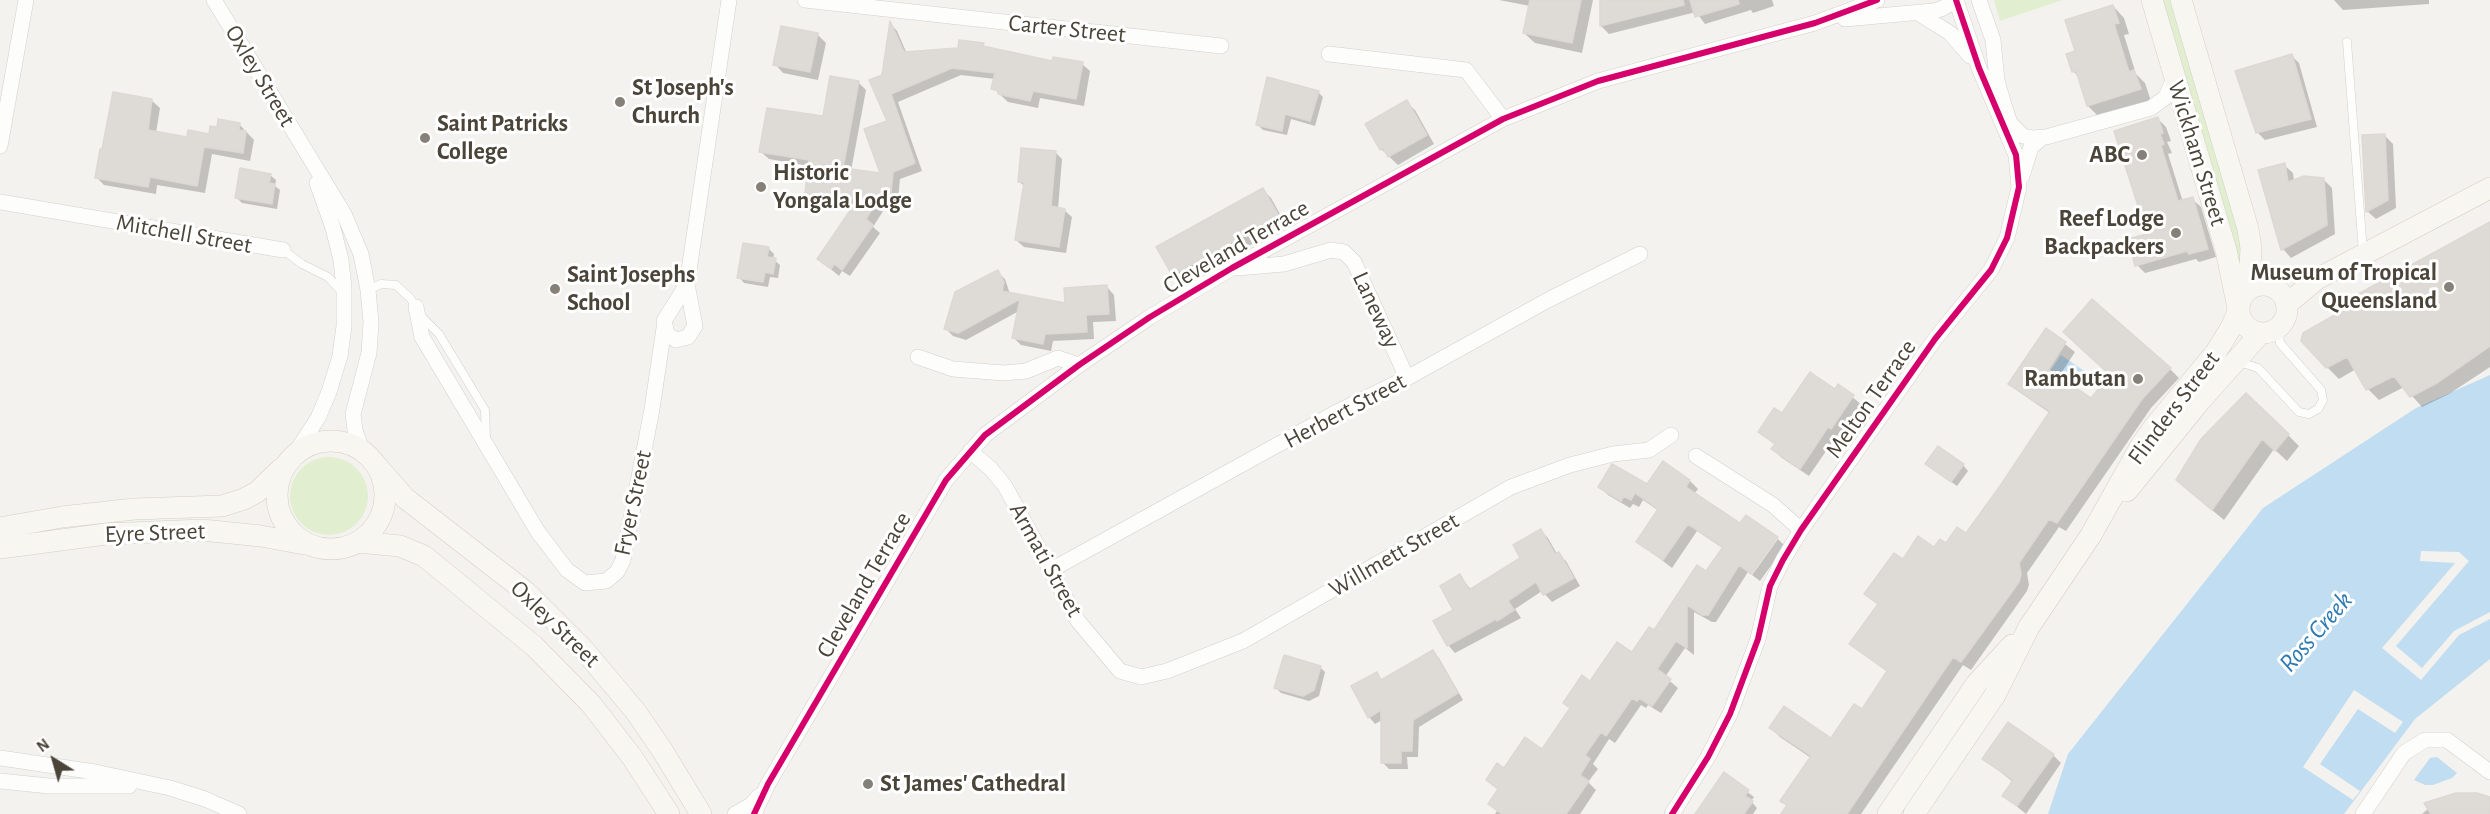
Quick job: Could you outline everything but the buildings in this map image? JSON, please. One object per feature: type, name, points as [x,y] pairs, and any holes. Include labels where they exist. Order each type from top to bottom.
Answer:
[{"type":"main road","name":"Wickham Street","points":[[2152,0],[2226,250],[2238,309]]},
{"type":"main road","name":"Wickham Street","points":[[2181,0],[2248,229],[2251,248],[2249,289]]},
{"type":"main road","points":[[2285,313],[2280,292],[2269,285],[2249,289],[2244,294],[2238,309],[2242,323],[2247,329],[2260,334],[2273,332],[2285,313],[2317,279],[2490,188]]},
{"type":"main road","name":"Flinders Street","points":[[1914,814],[1995,695],[2029,627],[2091,536],[2142,444],[2216,352],[2232,326],[2238,309]]},
{"type":"main road","name":"Flinders Street","points":[[2091,536],[2260,334]]},
{"type":"main road","points":[[328,441],[346,443],[369,458],[385,488],[383,507],[376,524],[358,542],[339,549],[319,548],[301,541],[286,527],[276,498],[279,478],[292,457],[310,445],[328,441]]},
{"type":"main road","name":"Eyre Street","points":[[0,528],[62,517],[134,509],[222,506],[257,492],[292,457]]},
{"type":"main road","name":"Oxley Street","points":[[369,458],[405,498],[526,592],[565,630],[630,705],[697,806]]},
{"type":"main road","name":"Eyre Street","points":[[0,548],[106,534],[202,530],[261,536],[310,545]]},
{"type":"main road","name":"Oxley Street","points":[[358,542],[400,546],[424,556],[534,646],[591,704],[632,757],[669,814]]},
{"type":"main road","name":"Flinders Street","points":[[1888,814],[1977,683],[2029,627]]},
{"type":"street","points":[[0,146],[26,0]]},
{"type":"street","name":"Oxley Street","points":[[214,0],[351,227],[361,254],[368,290],[371,322],[370,345],[353,414],[355,430],[369,458]]},
{"type":"street","name":"Fryer Street","points":[[664,328],[669,336],[682,340],[693,332],[695,322],[687,284],[729,0]]},
{"type":"street","name":"Carter Street","points":[[805,0],[1221,46]]},
{"type":"street","name":"Cleveland Terrace","points":[[754,814],[768,784],[946,480],[970,451],[1002,421],[1078,365],[1232,268],[1503,119],[1574,89],[1624,73],[1815,23],[1877,0]]},
{"type":"street","name":"Cleveland Terrace","points":[[1815,23],[1877,14],[1941,9],[1956,0]]},
{"type":"street","name":"Melton Terrace","points":[[1956,0],[1979,68],[2014,148],[2019,171],[2019,187]]},
{"type":"street","points":[[1979,1],[1993,40],[1999,88],[2010,123],[2023,136],[2042,138],[2151,108],[2166,97],[2174,78]]},
{"type":"street","points":[[1915,12],[1927,17],[1950,33],[1979,68]]},
{"type":"street","points":[[1329,54],[1466,70],[1503,119]]},
{"type":"street","name":"Melton Terrace","points":[[1672,814],[1708,757],[1730,714],[1758,639],[1770,586],[1801,530],[1935,339],[1991,270],[2007,238],[2031,147],[2042,138]]},
{"type":"street","name":"Oxley Street","points":[[292,457],[311,430],[327,399],[340,356],[344,326],[343,276],[337,243],[306,152]]},
{"type":"street","name":"Mitchell Street","points":[[0,202],[283,250]]},
{"type":"street","name":"Laneway","points":[[1232,268],[1284,264],[1331,250],[1344,252],[1354,262],[1407,378]]},
{"type":"street","name":"Herbert Street","points":[[1051,570],[1335,413],[1407,378],[1548,300],[1640,254]]},
{"type":"street","name":"Fryer Street","points":[[486,444],[538,532],[559,561],[580,582],[599,583],[617,572],[626,549],[634,509],[665,317],[687,284]]},
{"type":"street","points":[[344,326],[352,306],[368,290]]},
{"type":"street","points":[[416,307],[422,337],[486,444]]},
{"type":"street","points":[[918,357],[953,369],[1004,373],[1026,371],[1058,358],[1078,365]]},
{"type":"street","name":"Willmett Street","points":[[1120,671],[1129,675],[1154,676],[1243,640],[1511,487],[1570,465],[1613,454],[1648,450],[1671,435]]},
{"type":"street","name":"Armati Street","points":[[970,451],[990,468],[1005,486],[1078,621],[1120,671]]},
{"type":"street","points":[[1696,456],[1773,505],[1801,530]]},
{"type":"street","points":[[2363,814],[2403,753],[2425,740],[2446,740],[2490,772]]},
{"type":"street","points":[[0,759],[109,775],[190,793],[239,814]]},
{"type":"street","points":[[69,768],[73,778],[72,786]]},
{"type":"street","points":[[0,781],[72,786],[153,786]]},
{"type":"street","name":"Cleveland Terrace","points":[[735,814],[751,805],[768,784]]},
{"type":"street","points":[[697,806],[714,814]]},
{"type":"lane","points":[[2347,42],[2363,256]]},
{"type":"lane","name":"Mitchell Street","points":[[283,250],[302,264],[328,278],[339,288],[345,304]]},
{"type":"lane","points":[[368,290],[381,284],[396,285],[407,293],[424,319],[436,330],[485,410],[486,444]]},
{"type":"lane","points":[[2234,364],[2246,364],[2258,368],[2295,409],[2304,414],[2314,412],[2322,405],[2323,395],[2282,346],[2279,334],[2285,313]]},
{"type":"green space","points":[[1994,0],[2063,0],[2000,21]]},
{"type":"green space","points":[[2162,0],[2174,0],[2240,225],[2244,260],[2240,262]]},
{"type":"green space","points":[[329,457],[344,460],[356,469],[365,481],[368,496],[365,511],[356,523],[344,532],[329,535],[314,532],[302,523],[293,511],[290,496],[293,481],[302,469],[314,460]]},
{"type":"water","points":[[2061,355],[2087,373],[2076,389],[2050,371]]},
{"type":"water","name":"Ross Creek","points":[[2490,375],[2490,659],[2415,719],[2344,814],[2048,814],[2068,754],[2263,508],[2416,408]]},
{"type":"water","points":[[2437,757],[2457,773],[2452,778],[2433,785],[2425,785],[2414,780],[2430,758]]},
{"type":"pier","points":[[2421,551],[2459,552],[2469,561],[2396,646],[2422,668],[2454,631],[2490,612],[2490,619],[2459,635],[2421,680],[2382,648],[2455,563],[2420,561]]},
{"type":"pier","points":[[2354,690],[2403,722],[2395,733],[2358,709],[2320,764],[2360,791],[2353,800],[2303,767]]},
{"type":"cycle path","points":[[754,814],[768,784],[946,480],[985,435],[1079,365],[1150,317],[1232,268],[1503,119],[1598,81],[1815,23],[1877,0]]},
{"type":"cycle path","points":[[1672,814],[1708,757],[1730,714],[1758,639],[1770,586],[1783,560],[1801,530],[1935,339],[1991,270],[2007,238],[2019,187],[2016,155],[1979,68],[1956,0]]},
{"type":"place","name":"St Joseph's Church","points":[[620,102]]},
{"type":"place","name":"Saint Patricks College","points":[[425,138]]},
{"type":"place","name":"ABC","points":[[2142,155]]},
{"type":"place","name":"Historic Yongala Lodge","points":[[761,187]]},
{"type":"place","name":"Reef Lodge Backpackers","points":[[2176,233]]},
{"type":"place","name":"Museum of Tropical Queensland","points":[[2449,287]]},
{"type":"place","name":"Saint Josephs School","points":[[555,289]]},
{"type":"place","name":"Rambutan","points":[[2138,379]]},
{"type":"place","name":"St James' Cathedral","points":[[868,784]]}]
